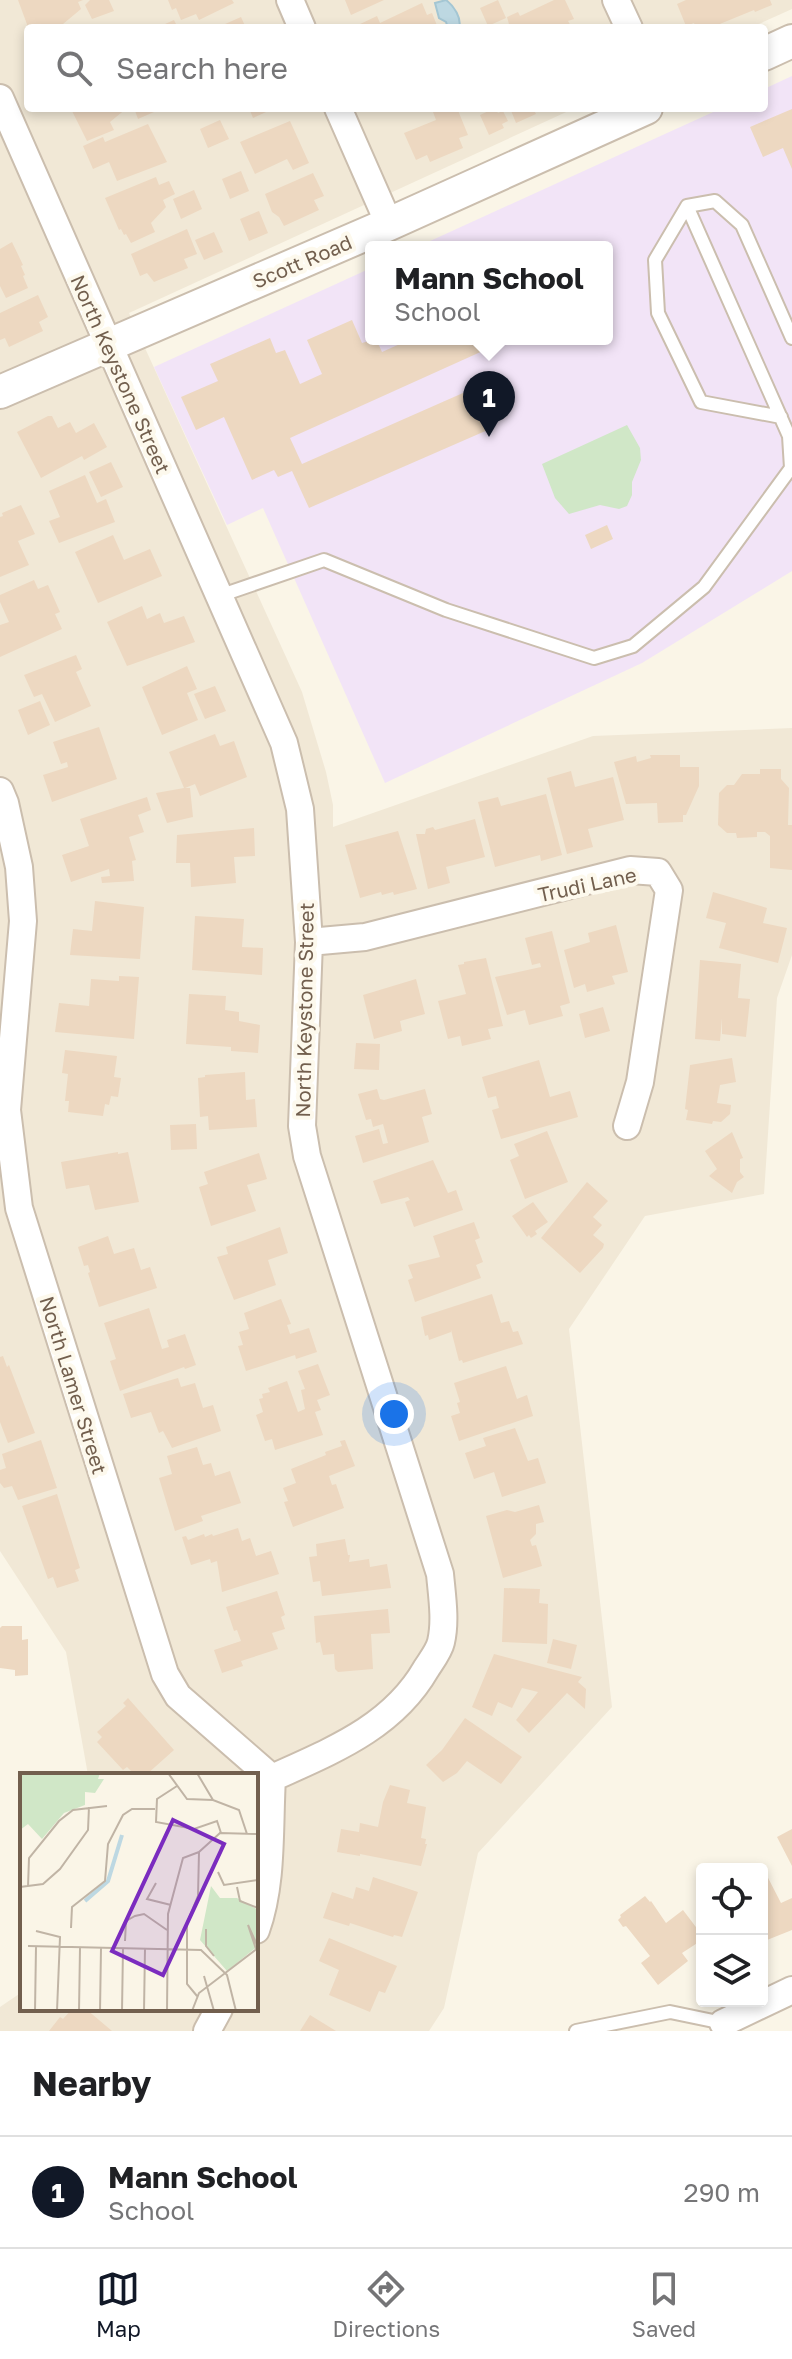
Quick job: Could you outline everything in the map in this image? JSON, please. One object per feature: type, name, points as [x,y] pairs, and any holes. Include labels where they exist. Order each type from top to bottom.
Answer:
[{"type":"street","points":[[290,0],[300,24]]},
{"type":"street","points":[[616,0],[627,24]]},
{"type":"street","points":[[768,52],[792,41]]},
{"type":"street","name":"North Keystone Street","points":[[0,98],[284,743],[300,809],[309,942],[302,1126],[307,1156],[440,1574],[443,1611],[441,1644],[413,1692],[385,1719],[272,1778]]},
{"type":"street","points":[[340,112],[389,224]]},
{"type":"street","name":"Scott Road","points":[[0,392],[389,224],[637,112]]},
{"type":"street","name":"North Lamer Street","points":[[0,791],[19,867],[23,921],[7,1110],[19,1208],[165,1674],[178,1696],[272,1778]]},
{"type":"street","name":"Trudi Lane","points":[[309,942],[365,937],[630,870],[658,872],[669,890],[640,1082],[627,1126]]},
{"type":"street","points":[[258,1925],[266,1879],[272,1778]]},
{"type":"street","points":[[723,2023],[792,1990]]},
{"type":"street","points":[[207,2031],[218,2011]]},
{"type":"lane","points":[[781,417],[701,402],[658,313],[655,260],[687,206],[715,201],[742,225],[792,338]]},
{"type":"lane","points":[[219,596],[324,560],[446,610],[594,658],[633,646],[704,587],[791,468],[789,436],[687,206]]},
{"type":"lane","points":[[576,2031],[670,2012],[723,2023]]},
{"type":"shaded area","points":[[0,0],[792,0],[792,9],[759,24],[24,24],[24,112],[566,112],[129,313],[302,692],[326,772],[333,805],[333,827],[593,736],[792,728],[792,955],[777,998],[764,1194],[645,1216],[569,1329],[612,1707],[478,1853],[444,2008],[429,2031],[0,2031],[0,2007],[20,1993],[20,2011],[258,2011],[258,1773],[88,1773],[66,1652],[0,1551]]},
{"type":"shaded area","points":[[792,76],[792,571],[642,663],[385,783],[263,508],[227,525],[154,367],[365,271],[365,345],[613,345],[613,241],[430,241],[713,112],[768,112],[768,87]]},
{"type":"green space","points":[[627,425],[640,448],[641,460],[627,506],[619,509],[600,505],[569,514],[555,498],[542,464]]},
{"type":"water","points":[[446,0],[457,12],[459,24],[447,24],[439,18],[435,3]]},
{"type":"building","points":[[18,0],[83,0],[78,2],[81,9],[63,24],[27,24]]},
{"type":"building","points":[[90,0],[109,0],[114,11],[92,19],[85,5]]},
{"type":"building","points":[[168,0],[232,0],[234,3],[199,20],[196,14],[181,20]]},
{"type":"building","points":[[345,0],[384,0],[351,15]]},
{"type":"building","points":[[498,0],[506,18],[487,24],[480,8]]},
{"type":"building","points":[[554,0],[565,0],[574,19],[568,21],[570,24],[509,24],[507,17],[518,12],[520,16]]},
{"type":"building","points":[[686,0],[770,0],[772,5],[720,24],[685,24],[677,4]]},
{"type":"building","points":[[422,3],[427,15],[432,13],[436,24],[360,24],[377,16],[380,23]]},
{"type":"building","points":[[241,17],[244,24],[225,24]]},
{"type":"building","points":[[792,109],[792,169],[783,148],[763,157],[750,127]]},
{"type":"building","points":[[72,112],[122,112],[110,122],[114,130],[87,141]]},
{"type":"building","points":[[135,112],[154,112],[138,119]]},
{"type":"building","points":[[251,112],[266,112],[253,118]]},
{"type":"building","points":[[433,112],[459,112],[468,135],[459,138],[463,148],[430,162],[427,155],[416,160],[404,133],[436,120]]},
{"type":"building","points":[[504,112],[508,121],[502,124],[504,128],[489,135],[480,115]]},
{"type":"building","points":[[512,112],[535,112],[536,114],[516,123]]},
{"type":"building","points":[[220,120],[229,139],[208,148],[200,129]]},
{"type":"building","points":[[290,121],[309,163],[293,170],[287,159],[255,174],[240,142]]},
{"type":"building","points":[[148,124],[167,162],[117,181],[109,162],[93,169],[83,146],[103,137],[105,142]]},
{"type":"building","points":[[241,171],[249,191],[230,199],[222,179]]},
{"type":"building","points":[[313,173],[324,196],[314,200],[319,210],[284,226],[272,212],[265,194]]},
{"type":"building","points":[[156,177],[159,185],[169,181],[175,194],[163,200],[166,207],[151,223],[155,232],[131,243],[126,234],[119,230],[105,198]]},
{"type":"building","points":[[194,190],[202,209],[181,219],[173,199]]},
{"type":"building","points":[[259,211],[268,233],[249,241],[240,219]]},
{"type":"building","points":[[187,229],[197,254],[184,259],[188,268],[154,282],[147,273],[140,276],[131,254]]},
{"type":"building","points":[[214,232],[223,252],[204,260],[195,240]]},
{"type":"building","points":[[12,242],[23,265],[28,288],[6,298],[0,286],[0,249]]},
{"type":"building","points":[[38,295],[48,317],[39,322],[43,331],[9,347],[5,338],[0,340],[0,313]]},
{"type":"building","points":[[352,320],[362,343],[379,345],[382,352],[398,345],[496,345],[290,438],[302,464],[472,389],[490,429],[309,508],[292,471],[278,477],[274,470],[252,480],[224,417],[196,430],[181,397],[218,381],[210,364],[270,338],[276,353],[285,350],[300,384],[322,374],[307,340]]},
{"type":"building","points":[[52,416],[58,428],[70,422],[76,433],[94,423],[107,447],[84,460],[82,456],[41,478],[17,432]]},
{"type":"building","points":[[111,462],[123,487],[101,497],[89,472]]},
{"type":"building","points":[[85,475],[97,503],[106,499],[115,522],[59,543],[49,521],[60,517],[49,491]]},
{"type":"building","points":[[21,505],[35,534],[18,541],[29,565],[0,577],[0,517],[2,513]]},
{"type":"building","points":[[607,525],[613,539],[591,549],[585,535]]},
{"type":"building","points":[[113,535],[124,560],[150,549],[162,576],[98,603],[75,552]]},
{"type":"building","points":[[34,580],[38,589],[48,585],[60,612],[55,614],[62,629],[0,657],[0,625],[9,622],[0,595]]},
{"type":"building","points":[[142,606],[147,619],[160,613],[164,623],[184,616],[195,642],[127,666],[107,622]]},
{"type":"building","points":[[76,655],[82,669],[76,672],[91,706],[55,722],[42,694],[34,697],[24,675]]},
{"type":"building","points":[[187,666],[197,689],[187,693],[198,720],[162,735],[142,687]]},
{"type":"building","points":[[215,686],[226,711],[205,719],[194,694]]},
{"type":"building","points":[[40,701],[50,725],[28,735],[18,710]]},
{"type":"building","points":[[99,727],[117,779],[52,802],[43,775],[68,767],[67,762],[61,764],[53,742]]},
{"type":"building","points":[[215,734],[220,746],[234,741],[247,777],[200,796],[195,784],[185,788],[190,788],[193,817],[167,823],[156,793],[184,788],[169,752]]},
{"type":"building","points":[[650,755],[680,755],[680,767],[699,767],[699,786],[686,815],[683,815],[683,822],[658,823],[657,803],[626,804],[614,762],[636,756],[637,762],[651,758]]},
{"type":"building","points":[[760,769],[781,769],[781,779],[789,788],[792,870],[770,868],[770,836],[765,832],[757,832],[757,837],[737,838],[736,833],[727,833],[718,825],[719,793],[727,785],[734,785],[742,774],[760,774]]},
{"type":"building","points":[[571,771],[575,787],[613,777],[624,820],[588,829],[593,847],[567,854],[547,778]]},
{"type":"building","points":[[546,794],[562,855],[541,861],[540,855],[495,867],[478,802],[498,797],[501,806]]},
{"type":"building","points":[[147,797],[151,810],[138,815],[144,832],[129,837],[136,860],[132,861],[134,881],[102,883],[101,877],[110,876],[109,869],[71,882],[62,855],[89,846],[80,819]]},
{"type":"building","points":[[475,819],[485,857],[446,867],[450,883],[428,889],[416,834],[425,834],[426,829],[433,827],[435,830]]},
{"type":"building","points":[[254,828],[255,856],[234,857],[236,883],[191,887],[190,863],[176,863],[177,835]]},
{"type":"building","points":[[398,831],[417,889],[394,895],[393,892],[382,895],[381,892],[360,898],[345,845]]},
{"type":"building","points":[[713,892],[767,908],[763,923],[787,928],[778,963],[719,948],[726,923],[706,918]]},
{"type":"building","points":[[95,901],[144,907],[140,959],[70,955],[73,929],[92,931]]},
{"type":"building","points":[[195,916],[244,919],[242,947],[263,948],[262,975],[192,970]]},
{"type":"building","points":[[616,925],[628,972],[612,976],[615,984],[587,992],[585,984],[574,988],[564,950],[590,942],[588,933]]},
{"type":"building","points":[[552,931],[570,1003],[560,1006],[563,1016],[529,1025],[525,1010],[507,1015],[495,977],[541,967],[540,963],[532,965],[525,938]]},
{"type":"building","points":[[486,958],[503,1026],[488,1029],[491,1039],[462,1046],[460,1036],[448,1039],[438,1001],[466,994],[458,965]]},
{"type":"building","points":[[700,960],[741,964],[738,998],[750,999],[746,1037],[722,1034],[722,1018],[720,1041],[695,1039]]},
{"type":"building","points":[[119,976],[139,977],[134,1039],[55,1032],[59,1003],[89,1006],[91,979],[119,981]]},
{"type":"building","points":[[416,979],[425,1014],[400,1021],[402,1031],[374,1039],[363,995]]},
{"type":"building","points":[[189,994],[226,996],[225,1010],[239,1012],[239,1021],[260,1025],[258,1053],[231,1051],[231,1047],[186,1044]]},
{"type":"building","points":[[603,1007],[610,1031],[585,1038],[579,1014]]},
{"type":"building","points":[[356,1043],[380,1044],[379,1070],[354,1069]]},
{"type":"building","points":[[65,1050],[117,1056],[114,1077],[121,1078],[118,1097],[111,1096],[109,1105],[105,1104],[103,1116],[68,1112],[69,1101],[65,1101],[68,1074],[62,1073]]},
{"type":"building","points":[[732,1058],[736,1082],[720,1085],[717,1103],[731,1105],[730,1114],[721,1122],[713,1121],[712,1124],[686,1120],[690,1065]]},
{"type":"building","points":[[539,1060],[550,1097],[570,1091],[578,1117],[501,1139],[492,1110],[499,1108],[496,1096],[488,1098],[482,1077]]},
{"type":"building","points":[[245,1072],[246,1100],[255,1099],[257,1127],[209,1130],[208,1116],[200,1117],[198,1078]]},
{"type":"building","points":[[377,1089],[380,1099],[384,1100],[425,1089],[432,1114],[422,1117],[429,1142],[363,1163],[355,1136],[379,1129],[383,1144],[388,1143],[383,1124],[373,1127],[371,1119],[366,1120],[358,1094]]},
{"type":"building","points":[[196,1124],[197,1149],[171,1150],[170,1125]]},
{"type":"building","points":[[547,1131],[568,1182],[525,1199],[510,1160],[519,1156],[514,1144]]},
{"type":"building","points":[[732,1132],[743,1158],[740,1159],[740,1172],[744,1177],[737,1182],[732,1193],[709,1176],[717,1169],[705,1151]]},
{"type":"building","points":[[128,1152],[139,1202],[95,1210],[89,1185],[66,1189],[61,1162]]},
{"type":"building","points":[[259,1153],[267,1179],[247,1185],[256,1211],[211,1226],[199,1187],[208,1184],[204,1172]]},
{"type":"building","points":[[433,1160],[448,1193],[456,1190],[463,1210],[414,1227],[405,1202],[410,1200],[408,1197],[381,1204],[373,1181]]},
{"type":"building","points":[[587,1182],[608,1201],[593,1217],[602,1225],[593,1235],[604,1244],[603,1248],[580,1273],[541,1238]]},
{"type":"building","points":[[533,1202],[548,1222],[531,1238],[512,1216]]},
{"type":"building","points":[[474,1222],[480,1238],[475,1240],[483,1262],[476,1265],[481,1278],[415,1302],[408,1280],[413,1278],[408,1265],[440,1257],[433,1236]]},
{"type":"building","points":[[280,1227],[288,1253],[268,1260],[276,1285],[234,1300],[217,1257],[228,1254],[226,1247]]},
{"type":"building","points":[[108,1236],[114,1254],[134,1248],[141,1270],[150,1267],[157,1288],[99,1307],[88,1265],[84,1266],[78,1247]]},
{"type":"building","points":[[492,1294],[501,1323],[509,1321],[513,1332],[518,1331],[523,1344],[463,1363],[459,1361],[451,1330],[429,1340],[428,1335],[425,1336],[421,1317]]},
{"type":"building","points":[[281,1299],[291,1324],[287,1325],[290,1334],[309,1328],[317,1352],[296,1359],[295,1355],[246,1371],[238,1346],[243,1345],[239,1332],[249,1329],[244,1313]]},
{"type":"building","points":[[149,1308],[162,1349],[169,1347],[167,1340],[185,1334],[196,1365],[120,1391],[110,1361],[116,1359],[104,1323]]},
{"type":"building","points":[[3,1356],[35,1433],[8,1443],[0,1422],[0,1357]]},
{"type":"building","points":[[318,1364],[330,1395],[317,1400],[321,1410],[315,1412],[323,1435],[275,1450],[272,1439],[265,1441],[256,1415],[263,1412],[259,1399],[263,1398],[262,1394],[270,1392],[268,1388],[287,1381],[298,1412],[305,1409],[301,1390],[305,1389],[298,1371]]},
{"type":"building","points":[[506,1366],[517,1399],[527,1395],[533,1416],[459,1441],[451,1416],[460,1413],[454,1383]]},
{"type":"building","points":[[178,1378],[181,1387],[195,1383],[203,1408],[213,1405],[221,1431],[172,1448],[163,1431],[159,1433],[151,1412],[131,1418],[123,1394]]},
{"type":"building","points":[[515,1428],[528,1461],[538,1458],[546,1483],[502,1497],[494,1472],[474,1479],[465,1453],[486,1446],[483,1438]]},
{"type":"building","points":[[41,1440],[57,1488],[18,1500],[12,1486],[4,1488],[0,1483],[0,1470],[6,1468],[2,1454]]},
{"type":"building","points":[[345,1440],[355,1466],[329,1476],[332,1485],[336,1484],[344,1508],[293,1527],[284,1502],[288,1501],[283,1488],[296,1483],[291,1469],[326,1455],[325,1452],[342,1446],[340,1441]]},
{"type":"building","points":[[197,1447],[203,1465],[211,1463],[215,1476],[230,1471],[241,1503],[201,1516],[203,1521],[175,1531],[159,1478],[172,1474],[167,1456]]},
{"type":"building","points":[[57,1494],[80,1568],[75,1570],[79,1581],[57,1588],[53,1577],[48,1579],[22,1506]]},
{"type":"building","points":[[539,1505],[544,1522],[536,1524],[536,1534],[530,1540],[532,1546],[536,1545],[542,1566],[503,1578],[486,1516]]},
{"type":"building","points":[[238,1528],[242,1541],[250,1538],[256,1556],[271,1551],[279,1574],[222,1592],[217,1561],[211,1563],[210,1559],[191,1565],[182,1537],[186,1536],[188,1540],[204,1534],[205,1537],[213,1536]]},
{"type":"building","points":[[345,1539],[349,1562],[369,1559],[370,1567],[387,1564],[391,1588],[322,1596],[320,1581],[313,1582],[309,1557],[317,1556],[316,1544]]},
{"type":"building","points":[[504,1588],[540,1589],[539,1603],[548,1604],[547,1644],[502,1642]]},
{"type":"building","points":[[277,1591],[285,1615],[281,1617],[285,1629],[272,1633],[278,1649],[241,1661],[243,1666],[222,1673],[214,1650],[241,1641],[226,1607]]},
{"type":"building","points":[[388,1609],[390,1633],[371,1634],[373,1669],[338,1672],[334,1654],[323,1655],[320,1642],[316,1643],[314,1616]]},
{"type":"building","points":[[2,1626],[22,1626],[22,1640],[28,1639],[28,1675],[15,1676],[15,1670],[0,1668]]},
{"type":"building","points":[[553,1639],[577,1645],[571,1669],[547,1663]]},
{"type":"building","points":[[494,1654],[582,1677],[578,1682],[586,1689],[585,1709],[567,1693],[529,1733],[516,1720],[538,1692],[522,1688],[512,1708],[498,1702],[492,1716],[472,1707]]},
{"type":"building","points":[[128,1698],[174,1750],[148,1773],[133,1773],[127,1767],[123,1770],[97,1742],[102,1737],[97,1732],[126,1706],[123,1703]]},
{"type":"building","points":[[465,1718],[522,1757],[501,1784],[467,1761],[457,1773],[443,1782],[426,1765],[442,1750]]},
{"type":"building","points":[[390,1785],[410,1790],[407,1803],[426,1807],[421,1838],[426,1839],[427,1844],[421,1866],[337,1852],[341,1829],[359,1832],[360,1823],[378,1827]]},
{"type":"building","points":[[792,1829],[792,1866],[777,1837]]},
{"type":"building","points":[[373,1877],[418,1892],[402,1937],[323,1918],[332,1892],[353,1899],[356,1887],[369,1891]]},
{"type":"building","points":[[768,1878],[781,1903],[792,1898],[792,1930],[768,1940]]},
{"type":"building","points":[[645,1896],[666,1923],[683,1910],[696,1927],[696,1944],[682,1953],[688,1961],[658,1985],[641,1963],[650,1956],[626,1926],[623,1927],[618,1920],[620,1915]]},
{"type":"building","points":[[329,1938],[397,1966],[385,1993],[379,1991],[370,2012],[329,1995],[339,1970],[319,1961]]},
{"type":"building","points":[[70,2011],[88,2011],[112,2031],[49,2031],[60,2017],[63,2019]]},
{"type":"building","points":[[310,2015],[336,2031],[300,2031]]},
{"type":"place","name":"Mann School","points":[[489,437]]}]
